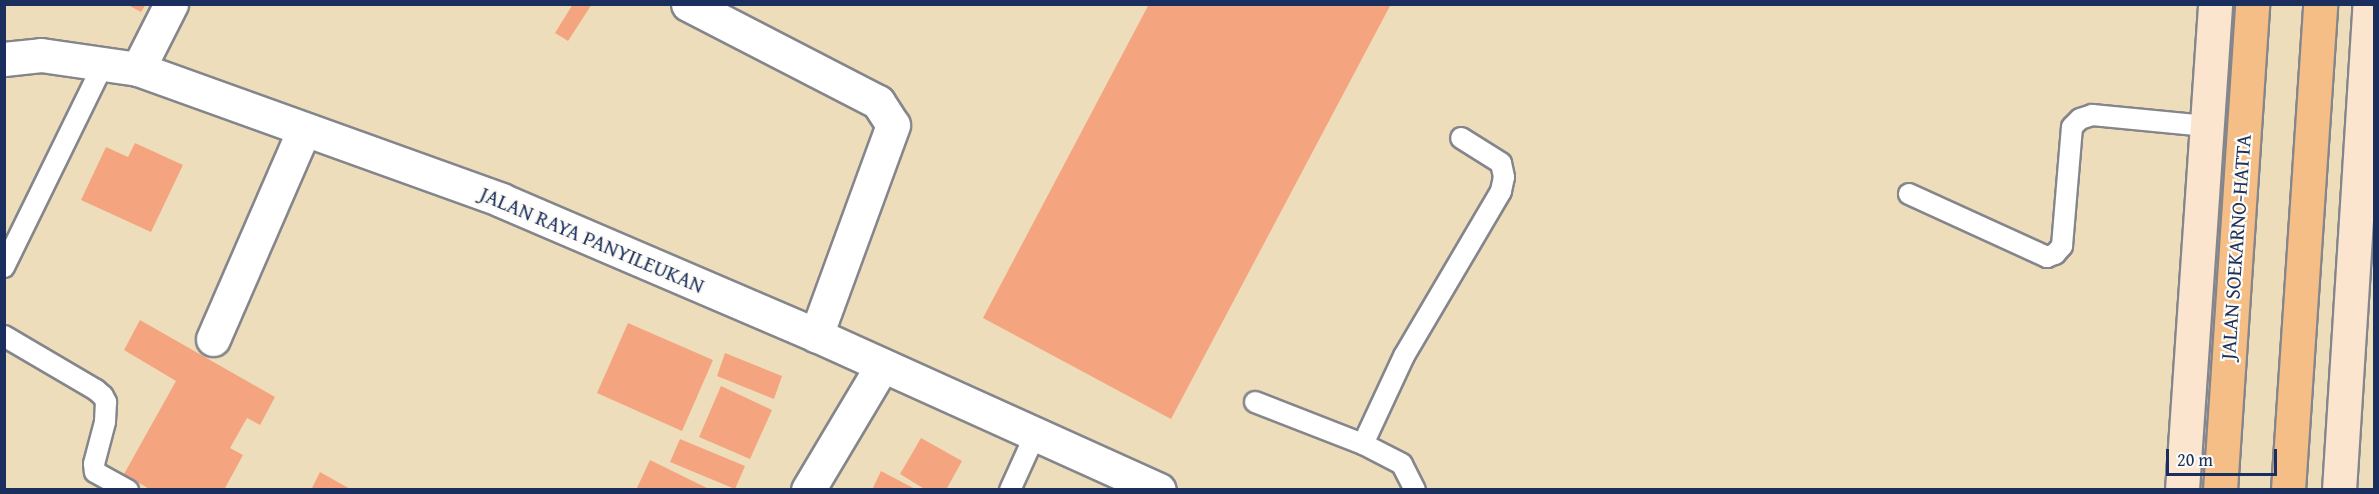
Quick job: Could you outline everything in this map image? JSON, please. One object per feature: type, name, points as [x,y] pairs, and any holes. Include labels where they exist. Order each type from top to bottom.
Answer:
[{"type":"highway","name":"JALAN SOEKARNO-HATTA","points":[[2220,489],[2252,4]]},
{"type":"highway","points":[[2288,489],[2320,4]]},
{"type":"main road","name":"JALAN SOEKARNO-HATTA","points":[[2182,489],[2215,4]]},
{"type":"main road","points":[[2338,489],[2364,264],[2370,4]]},
{"type":"street","points":[[138,69],[171,4]]},
{"type":"street","points":[[688,4],[878,102],[893,125],[816,335]]},
{"type":"street","name":"JALAN RAYA PANYILEUKAN","points":[[4,59],[41,55],[138,69],[501,200],[816,335],[1159,489]]},
{"type":"street","points":[[213,339],[304,130]]},
{"type":"street","points":[[808,489],[882,366]]},
{"type":"lane","points":[[4,267],[104,63]]},
{"type":"lane","points":[[1909,194],[2047,257],[2055,254],[2062,246],[2072,127],[2080,119],[2092,115],[2206,126]]},
{"type":"lane","points":[[1363,444],[1404,356],[1501,191],[1504,177],[1501,163],[1461,138]]},
{"type":"lane","points":[[4,336],[103,396],[106,402],[105,422],[94,464],[95,472],[128,489]]},
{"type":"lane","points":[[1255,402],[1363,444],[1402,464],[1415,489]]},
{"type":"lane","points":[[1010,489],[1035,435]]},
{"type":"building","points":[[126,4],[146,4],[141,12]]},
{"type":"building","points":[[573,4],[592,4],[568,41],[555,33]]},
{"type":"building","points":[[1149,4],[1391,4],[1171,419],[983,318]]},
{"type":"building","points":[[135,143],[183,165],[151,232],[81,200],[106,147],[128,157]]},
{"type":"building","points":[[140,320],[275,397],[260,425],[247,418],[230,448],[243,455],[224,490],[151,490],[124,474],[176,381],[124,350]]},
{"type":"building","points":[[628,323],[713,360],[682,431],[597,393]]},
{"type":"building","points":[[725,353],[782,376],[774,399],[717,376]]},
{"type":"building","points":[[721,386],[772,410],[750,459],[699,437]]},
{"type":"building","points":[[921,438],[962,461],[946,490],[926,490],[900,474]]},
{"type":"building","points":[[680,439],[745,466],[735,489],[670,462]]},
{"type":"building","points":[[650,460],[711,490],[636,490]]},
{"type":"building","points":[[881,471],[917,490],[872,490]]},
{"type":"building","points":[[320,472],[352,490],[311,490]]}]
